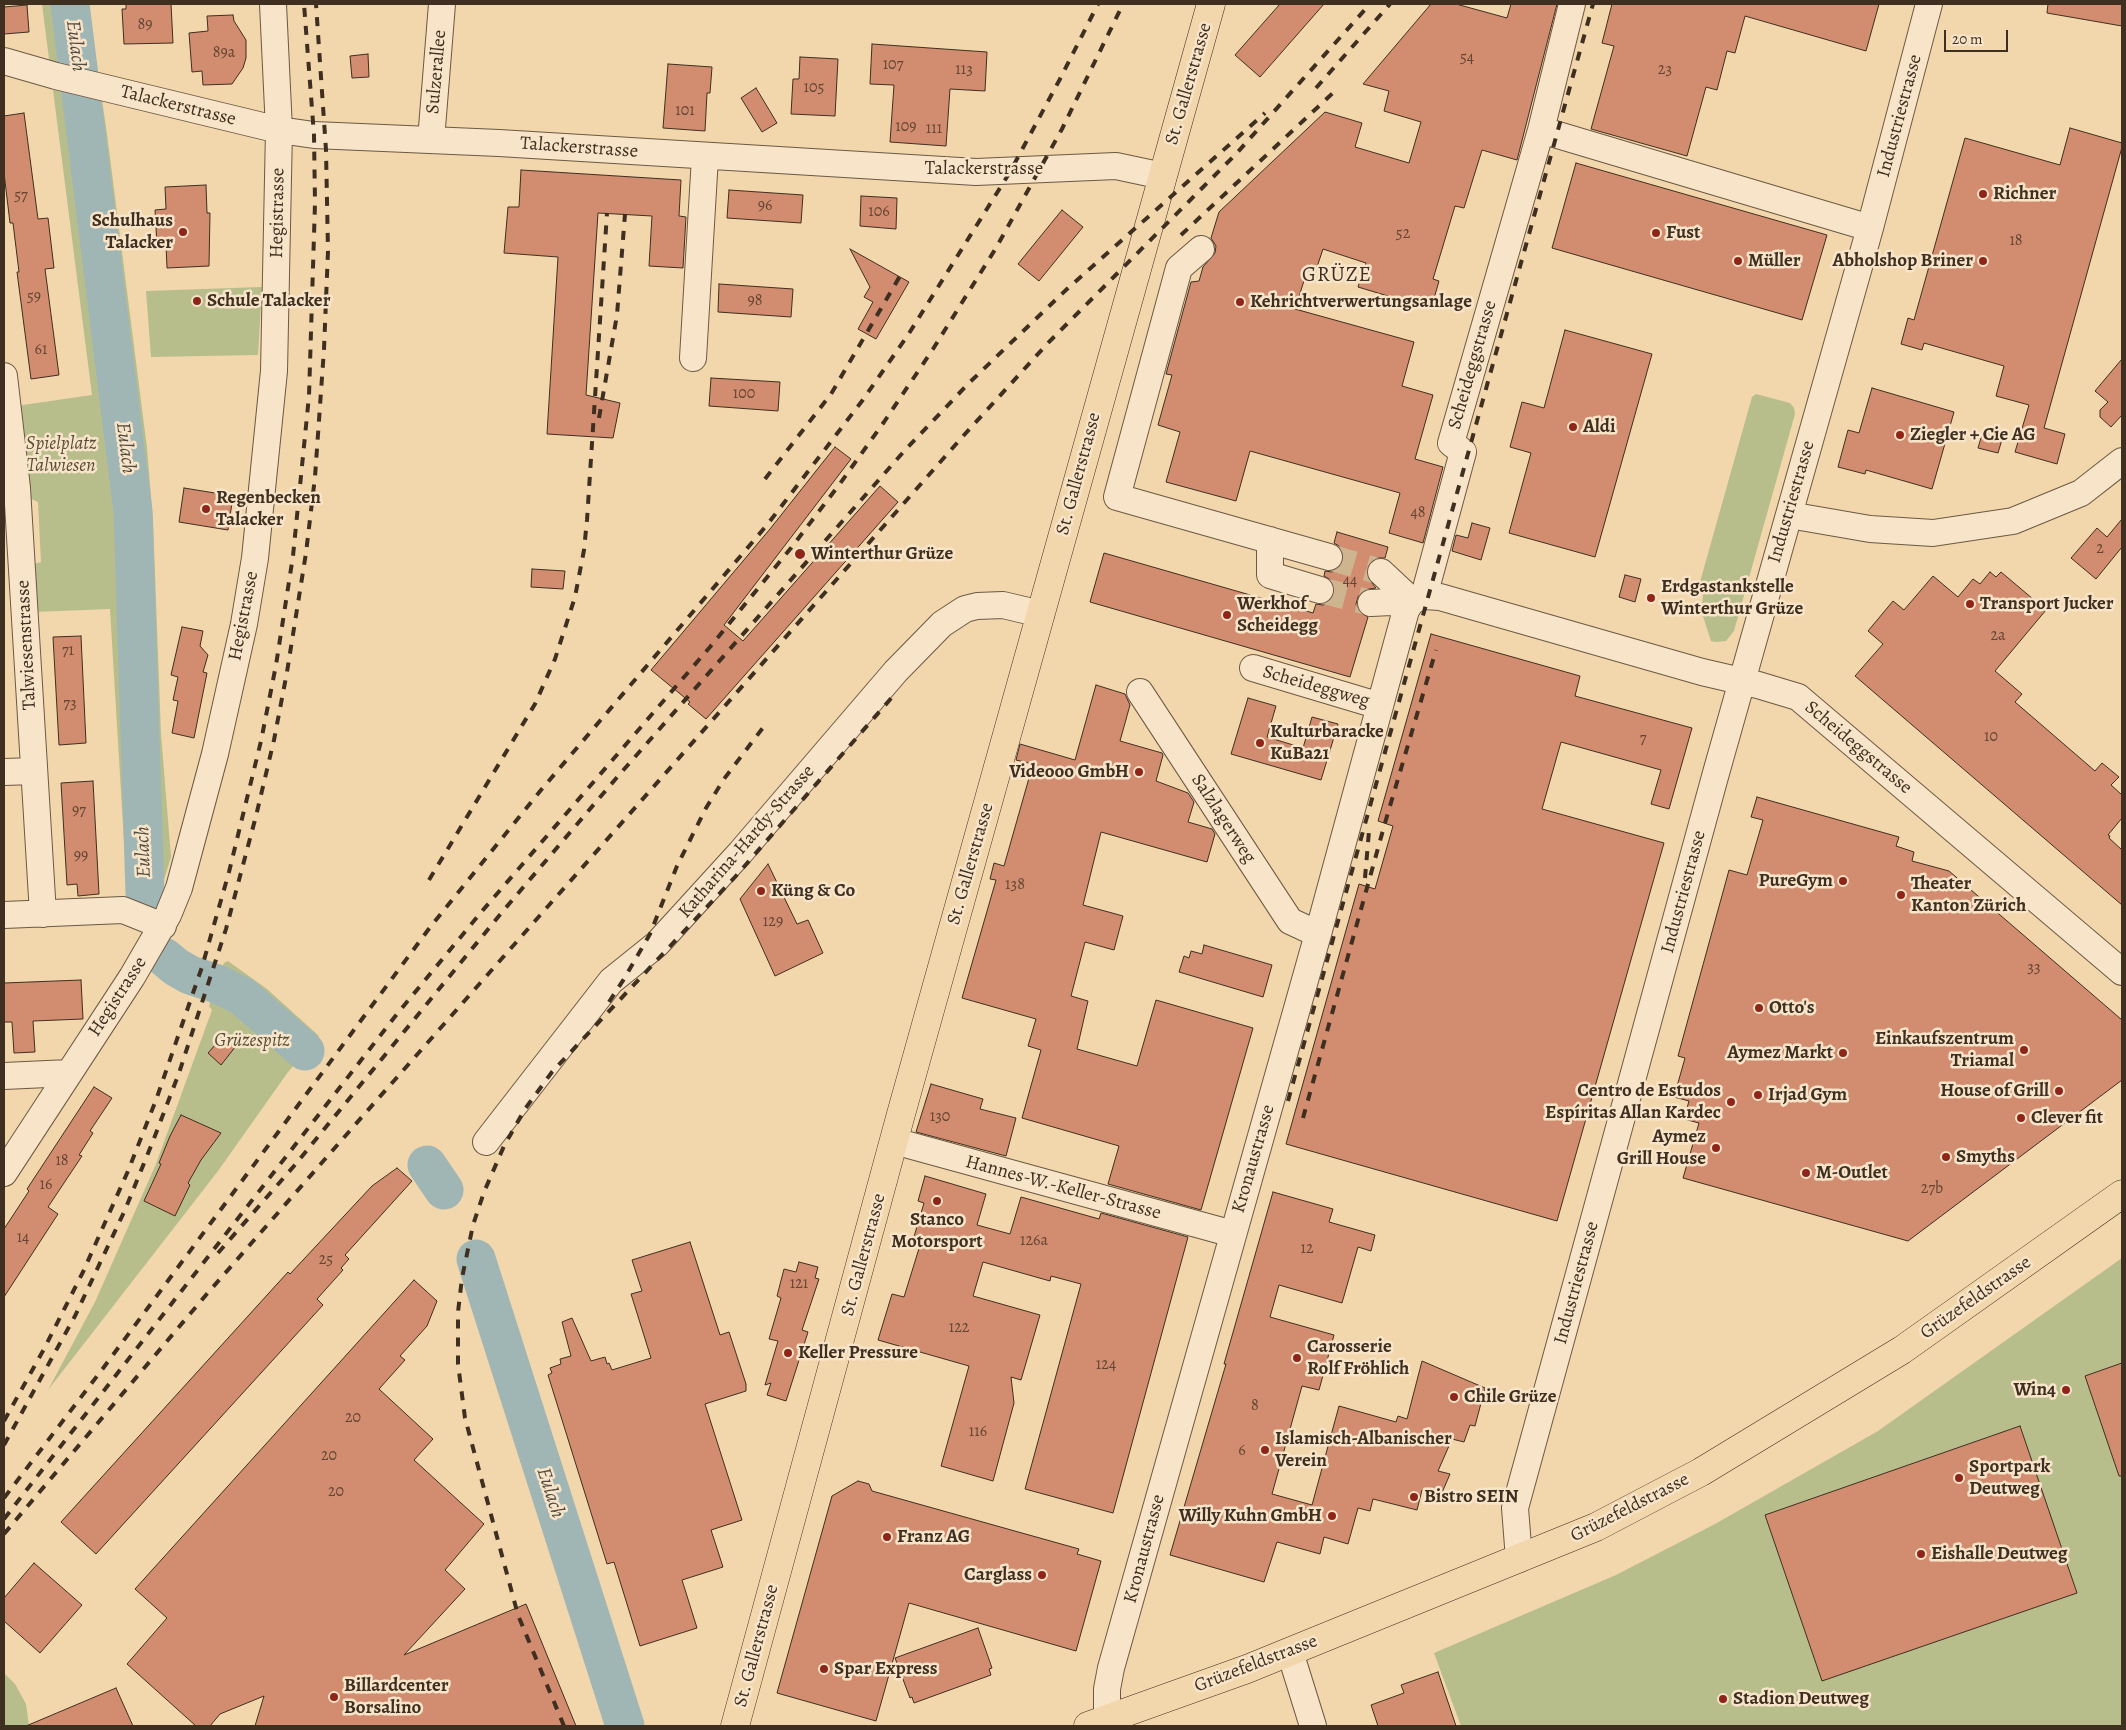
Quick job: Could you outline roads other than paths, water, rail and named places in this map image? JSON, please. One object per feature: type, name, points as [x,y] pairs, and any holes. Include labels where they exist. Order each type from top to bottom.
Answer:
[{"type":"main road","name":"St. Gallerstrasse","points":[[735,1726],[894,1141],[1211,4]]},
{"type":"main road","name":"Grüzefeldstrasse","points":[[1097,1723],[1247,1669],[1596,1527],[1701,1472],[1902,1350],[2122,1194]]},
{"type":"street","name":"Hegistrasse","points":[[8,1160],[69,1073],[163,926],[179,888],[215,754],[244,624],[255,558],[274,370],[278,130],[273,4]]},
{"type":"street","name":"Sulzerallee","points":[[432,140],[442,4]]},
{"type":"street","points":[[1572,4],[1540,130],[1870,228]]},
{"type":"street","name":"Industriestrasse","points":[[1519,1559],[1515,1508],[1742,682],[1870,228],[1929,4]]},
{"type":"street","name":"Talackerstrasse","points":[[4,60],[66,79],[278,130],[349,137],[499,143],[976,172],[1116,166],[1163,176]]},
{"type":"street","name":"Scheideggstrasse","points":[[1418,598],[1462,452],[1450,443],[1540,130]]},
{"type":"street","points":[[693,358],[705,156]]},
{"type":"street","points":[[1201,249],[1179,268],[1117,497],[1329,557]]},
{"type":"street","name":"Talwiesenstrasse","points":[[4,376],[15,630],[34,771],[43,914]]},
{"type":"street","points":[[1789,515],[1870,529],[1933,533],[2013,522],[2081,493],[2122,461]]},
{"type":"street","points":[[1270,540],[1270,575],[1320,590]]},
{"type":"street","points":[[1380,572],[1418,598]]},
{"type":"street","name":"Scheideggstrasse","points":[[1371,604],[1440,597],[1758,685],[1798,698],[2122,972]]},
{"type":"street","name":"Kronaustrasse","points":[[1097,1723],[1108,1689],[1112,1668],[1232,1234],[1318,934],[1406,610],[1418,598]]},
{"type":"street","name":"Katharina-Hardy-Strasse","points":[[486,1142],[611,981],[657,944],[740,853],[896,670],[942,624],[965,609],[977,606],[1003,605],[1041,614]]},
{"type":"street","name":"Scheideggweg","points":[[1253,668],[1380,706]]},
{"type":"street","name":"Salzlagerweg","points":[[1140,692],[1290,921],[1318,934]]},
{"type":"street","points":[[4,772],[34,771]]},
{"type":"street","points":[[4,916],[123,910],[163,926]]},
{"type":"street","points":[[4,1076],[69,1073]]},
{"type":"street","name":"Hannes-W.-Keller-Strasse","points":[[894,1141],[1232,1234]]},
{"type":"street","points":[[1290,1652],[1313,1726]]},
{"type":"waterway","name":"Eulach","points":[[70,4],[133,512],[145,894]]},
{"type":"waterway","name":"Eulach","points":[[164,957],[190,975],[217,984],[242,996],[305,1051]]},
{"type":"waterway","name":"Eulach","points":[[427,1165],[444,1190]]},
{"type":"waterway","name":"Eulach","points":[[476,1259],[625,1726]]},
{"type":"tunnel","points":[[1329,557],[1381,572]]},
{"type":"tunnel","points":[[1320,590],[1371,603]]},
{"type":"railway","points":[[4,1421],[44,1349],[83,1272],[128,1171],[156,1100],[202,967],[229,872],[261,741],[276,665],[293,556],[309,396],[315,203],[314,135],[304,4]]},
{"type":"railway","points":[[4,1445],[75,1316],[125,1210],[153,1141],[179,1073],[226,929],[274,740],[306,553],[315,477],[324,349],[328,251],[326,150],[316,4]]},
{"type":"railway","points":[[4,1498],[104,1367],[431,926],[541,790],[767,525],[862,401],[908,335],[1010,172],[1098,4]]},
{"type":"railway","points":[[4,1519],[397,1014],[483,910],[710,647],[791,548],[839,485],[933,349],[996,248],[1062,129],[1123,4]]},
{"type":"railway","points":[[4,1534],[206,1295],[965,434],[1048,343],[1236,154],[1370,4]]},
{"type":"railway","points":[[1316,88],[1390,4]]},
{"type":"railway","points":[[1288,1101],[1593,4]]},
{"type":"railway","points":[[1181,235],[1335,91]]},
{"type":"railway","points":[[218,1253],[294,1166],[503,911],[619,775],[906,449],[969,383],[1067,289],[1265,113]]},
{"type":"railway","points":[[429,880],[535,704],[555,659],[575,597],[584,550],[587,520],[607,213]]},
{"type":"railway","points":[[599,418],[617,315],[625,214]]},
{"type":"railway","points":[[765,479],[831,394],[900,276]]},
{"type":"railway","points":[[1303,1118],[1385,823],[1436,650]]},
{"type":"railway","points":[[564,1726],[518,1615],[465,1418],[458,1364],[458,1312],[462,1278],[473,1225],[484,1192],[504,1146],[525,1109],[552,1072],[735,877],[894,695]]},
{"type":"railway","points":[[609,1002],[650,934],[677,866],[706,808],[724,779],[765,725]]},
{"type":"railway","points":[[1365,878],[1369,831]]},
{"type":"place","name":"Richner","points":[[1983,194]]},
{"type":"place","name":"Schulhaus Talacker","points":[[183,232]]},
{"type":"place","name":"Fust","points":[[1656,233]]},
{"type":"place","name":"Müller","points":[[1738,261]]},
{"type":"place","name":"Abholshop Briner","points":[[1983,261]]},
{"type":"place","name":"Schule Talacker","points":[[197,301]]},
{"type":"place","name":"Kehrichtverwertungsanlage","points":[[1240,302]]},
{"type":"place","name":"Aldi","points":[[1573,427]]},
{"type":"place","name":"Ziegler + Cie AG","points":[[1900,435]]},
{"type":"place","name":"Regenbecken Talacker","points":[[206,509]]},
{"type":"place","name":"Winterthur Grüze","points":[[800,554]]},
{"type":"place","name":"Erdgastankstelle Winterthur Grüze","points":[[1651,598]]},
{"type":"place","name":"Transport Jucker","points":[[1970,604]]},
{"type":"place","name":"Werkhof Scheidegg","points":[[1227,615]]},
{"type":"place","name":"Kulturbaracke KuBa21","points":[[1260,743]]},
{"type":"place","name":"Videooo GmbH","points":[[1139,772]]},
{"type":"place","name":"PureGym","points":[[1843,881]]},
{"type":"place","name":"Küng & Co","points":[[761,891]]},
{"type":"place","name":"Theater Kanton Zürich","points":[[1901,895]]},
{"type":"place","name":"Otto's","points":[[1759,1008]]},
{"type":"place","name":"Einkaufszentrum Triamal","points":[[2024,1050]]},
{"type":"place","name":"Aymez Markt","points":[[1843,1053]]},
{"type":"place","name":"House of Grill","points":[[2059,1091]]},
{"type":"place","name":"Irjad Gym","points":[[1758,1095]]},
{"type":"place","name":"Centro de Estudos Espíritas Allan Kardec","points":[[1731,1102]]},
{"type":"place","name":"Clever fit","points":[[2021,1118]]},
{"type":"place","name":"Aymez Grill House","points":[[1716,1148]]},
{"type":"place","name":"Smyths","points":[[1946,1157]]},
{"type":"place","name":"M-Outlet","points":[[1806,1173]]},
{"type":"place","name":"Stanco Motorsport","points":[[937,1201]]},
{"type":"place","name":"Keller Pressure","points":[[788,1353]]},
{"type":"place","name":"Carosserie Rolf Fröhlich","points":[[1297,1358]]},
{"type":"place","name":"Win4","points":[[2066,1390]]},
{"type":"place","name":"Chile Grüze","points":[[1454,1397]]},
{"type":"place","name":"Islamisch-Albanischer Verein","points":[[1265,1450]]},
{"type":"place","name":"Sportpark Deutweg","points":[[1959,1478]]},
{"type":"place","name":"Bistro SEIN","points":[[1414,1497]]},
{"type":"place","name":"Willy Kuhn GmbH","points":[[1332,1516]]},
{"type":"place","name":"Franz AG","points":[[887,1537]]},
{"type":"place","name":"Eishalle Deutweg","points":[[1921,1554]]},
{"type":"place","name":"Carglass","points":[[1042,1575]]},
{"type":"place","name":"Spar Express","points":[[824,1669]]},
{"type":"place","name":"Billardcenter Borsalino","points":[[334,1697]]},
{"type":"place","name":"Stadion Deutweg","points":[[1723,1699]]},
{"type":"district","name":"GRÜZE","points":[[1337,276]]},
{"type":"park label","name":"Spielplatz Talwiesen","points":[[61,455]]},
{"type":"park label","name":"Grüzespitz","points":[[252,1041]]}]
